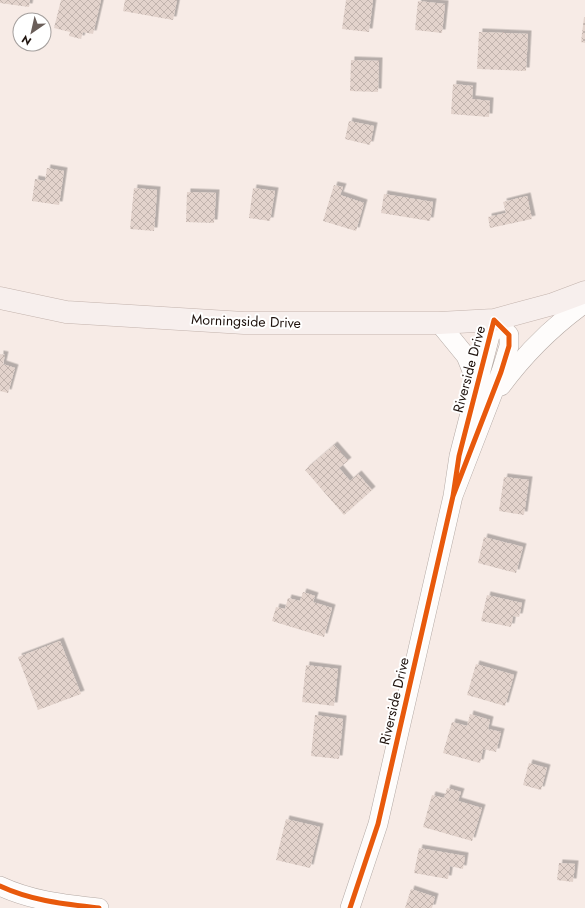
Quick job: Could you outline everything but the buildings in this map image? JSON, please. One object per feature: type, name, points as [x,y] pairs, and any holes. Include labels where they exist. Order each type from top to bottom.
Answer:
[{"type":"main road","name":"Riverside Drive","points":[[494,320],[553,304],[585,292]]},
{"type":"main road","name":"Morningside Drive","points":[[0,298],[66,312],[244,323],[439,323],[494,320]]},
{"type":"street","points":[[489,402],[512,371],[545,337],[585,303]]},
{"type":"street","name":"Riverside Drive","points":[[350,908],[378,824],[453,496],[459,456],[494,320],[509,335],[509,346],[453,496]]},
{"type":"street","points":[[439,323],[466,356],[477,383]]},
{"type":"street","points":[[0,886],[14,892],[49,902],[99,908]]},
{"type":"cycle path","points":[[350,908],[378,824],[453,496],[459,456],[494,320],[509,335],[509,346],[501,372],[453,496]]},
{"type":"cycle path","points":[[0,886],[36,898],[99,908]]}]
